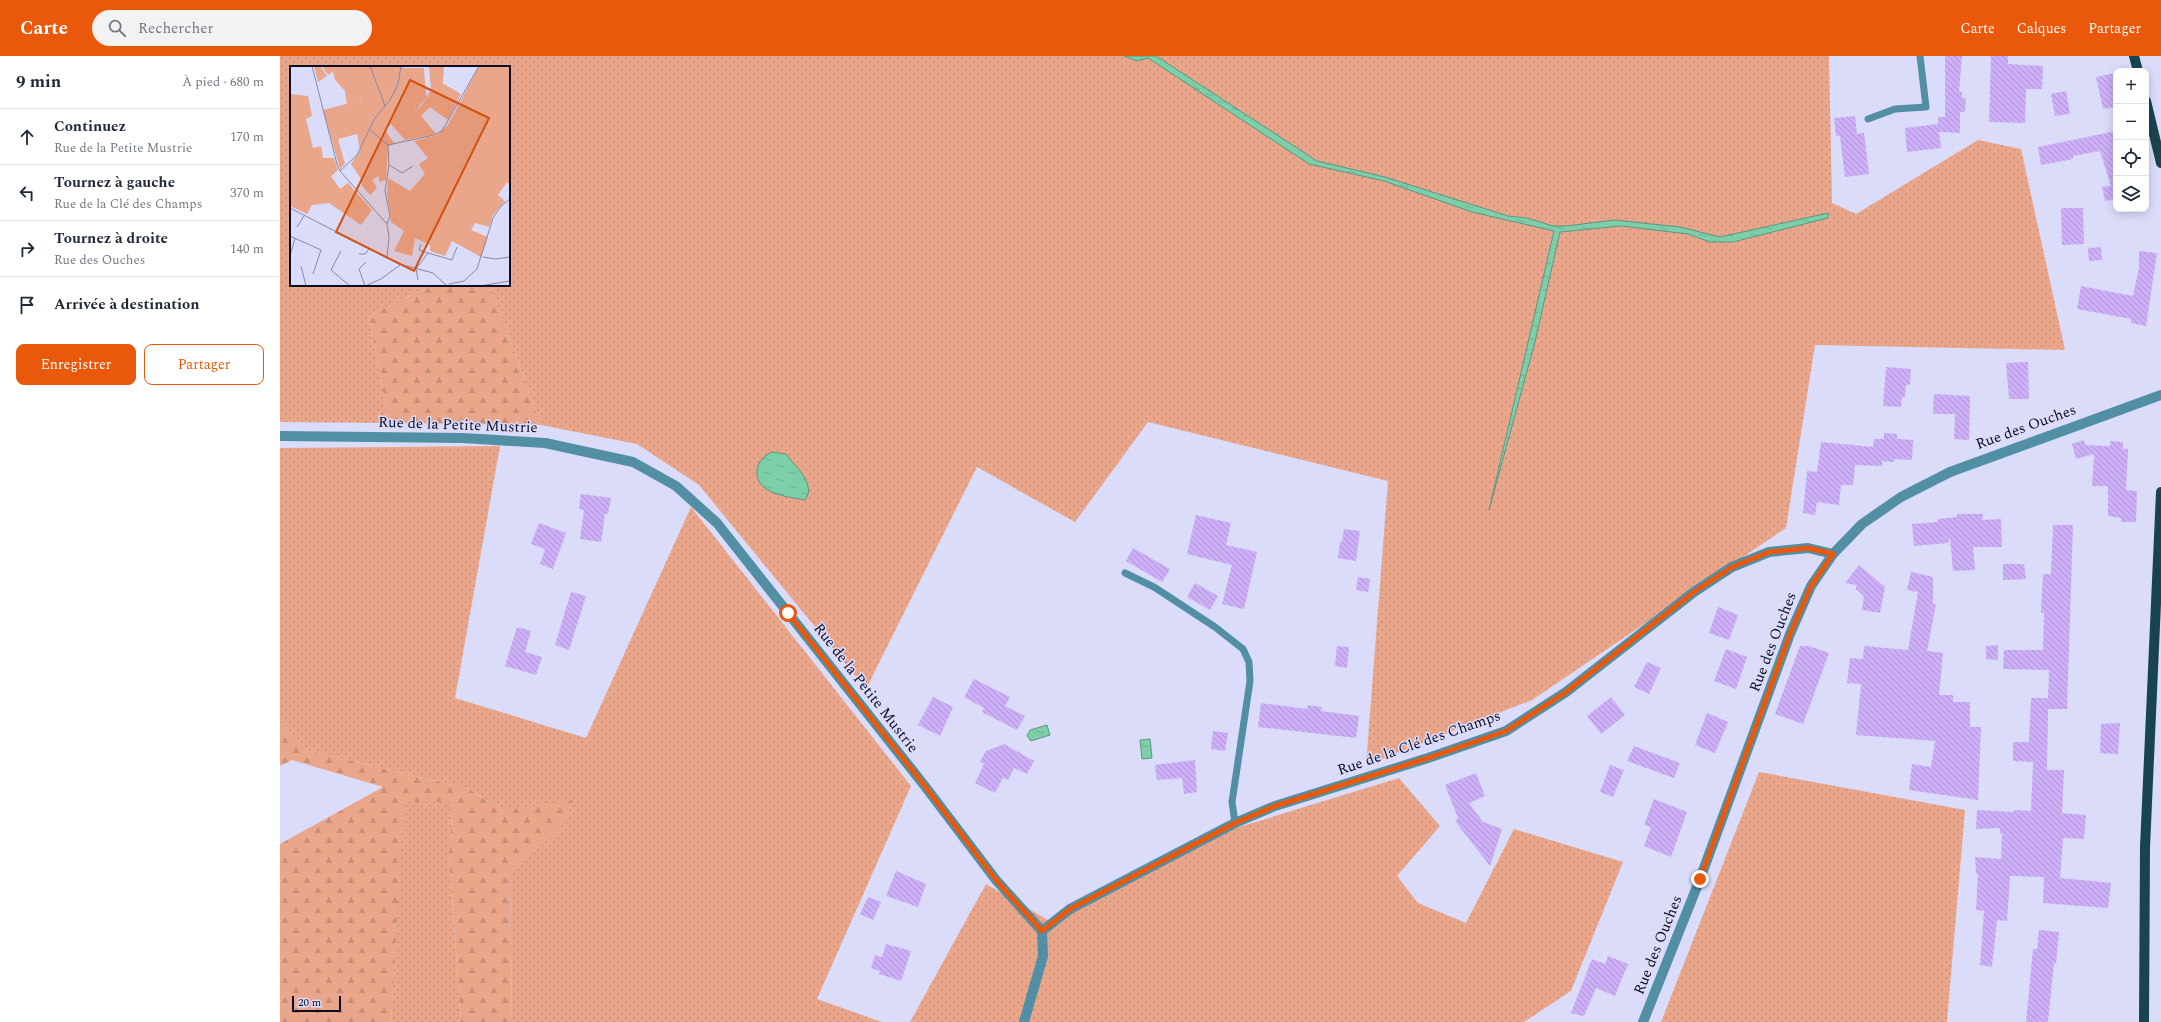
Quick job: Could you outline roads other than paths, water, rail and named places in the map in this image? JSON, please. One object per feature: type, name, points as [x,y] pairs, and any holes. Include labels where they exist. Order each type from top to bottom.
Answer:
[{"type":"main road","points":[[2134,56],[2137,68]]},
{"type":"main road","points":[[2147,104],[2161,163]]},
{"type":"main road","points":[[2144,1022],[2145,847],[2158,609],[2161,492]]},
{"type":"street","name":"Rue des Ouches","points":[[1643,1022],[1700,879],[1790,634],[1811,586],[1833,554],[1862,524],[1895,501],[1950,472],[2161,395]]},
{"type":"street","name":"Rue de la Petite Mustrie","points":[[280,436],[463,438],[545,442],[633,462],[676,486],[717,523],[924,785],[996,880],[1042,931]]},
{"type":"street","name":"Rue de la Clé des Champs","points":[[1042,931],[1070,909],[1235,823],[1275,806],[1428,758],[1506,731],[1566,692],[1694,592],[1732,567],[1769,552],[1808,548],[1833,554]]},
{"type":"street","points":[[1024,1022],[1043,956],[1042,931]]},
{"type":"lane","points":[[1868,119],[1895,109],[1926,107],[1920,56]]},
{"type":"lane","points":[[1126,573],[1154,587],[1215,627],[1244,649],[1249,662],[1250,681],[1232,802],[1235,823]]},
{"type":"water","points":[[1124,56],[1156,56],[1317,161],[1385,177],[1508,216],[1527,218],[1553,226],[1566,226],[1615,220],[1680,227],[1720,237],[1828,213],[1828,218],[1733,242],[1710,242],[1688,234],[1621,226],[1560,232],[1535,342],[1489,510],[1554,231],[1472,212],[1384,181],[1309,164],[1148,58],[1137,61]]},
{"type":"water","points":[[772,452],[786,454],[799,470],[807,482],[808,494],[805,500],[782,496],[761,485],[758,479],[757,471],[759,464],[766,455]]},
{"type":"water","points":[[1047,725],[1050,735],[1031,741],[1027,736],[1030,730]]},
{"type":"water","points":[[1150,739],[1152,758],[1142,759],[1140,740]]}]
